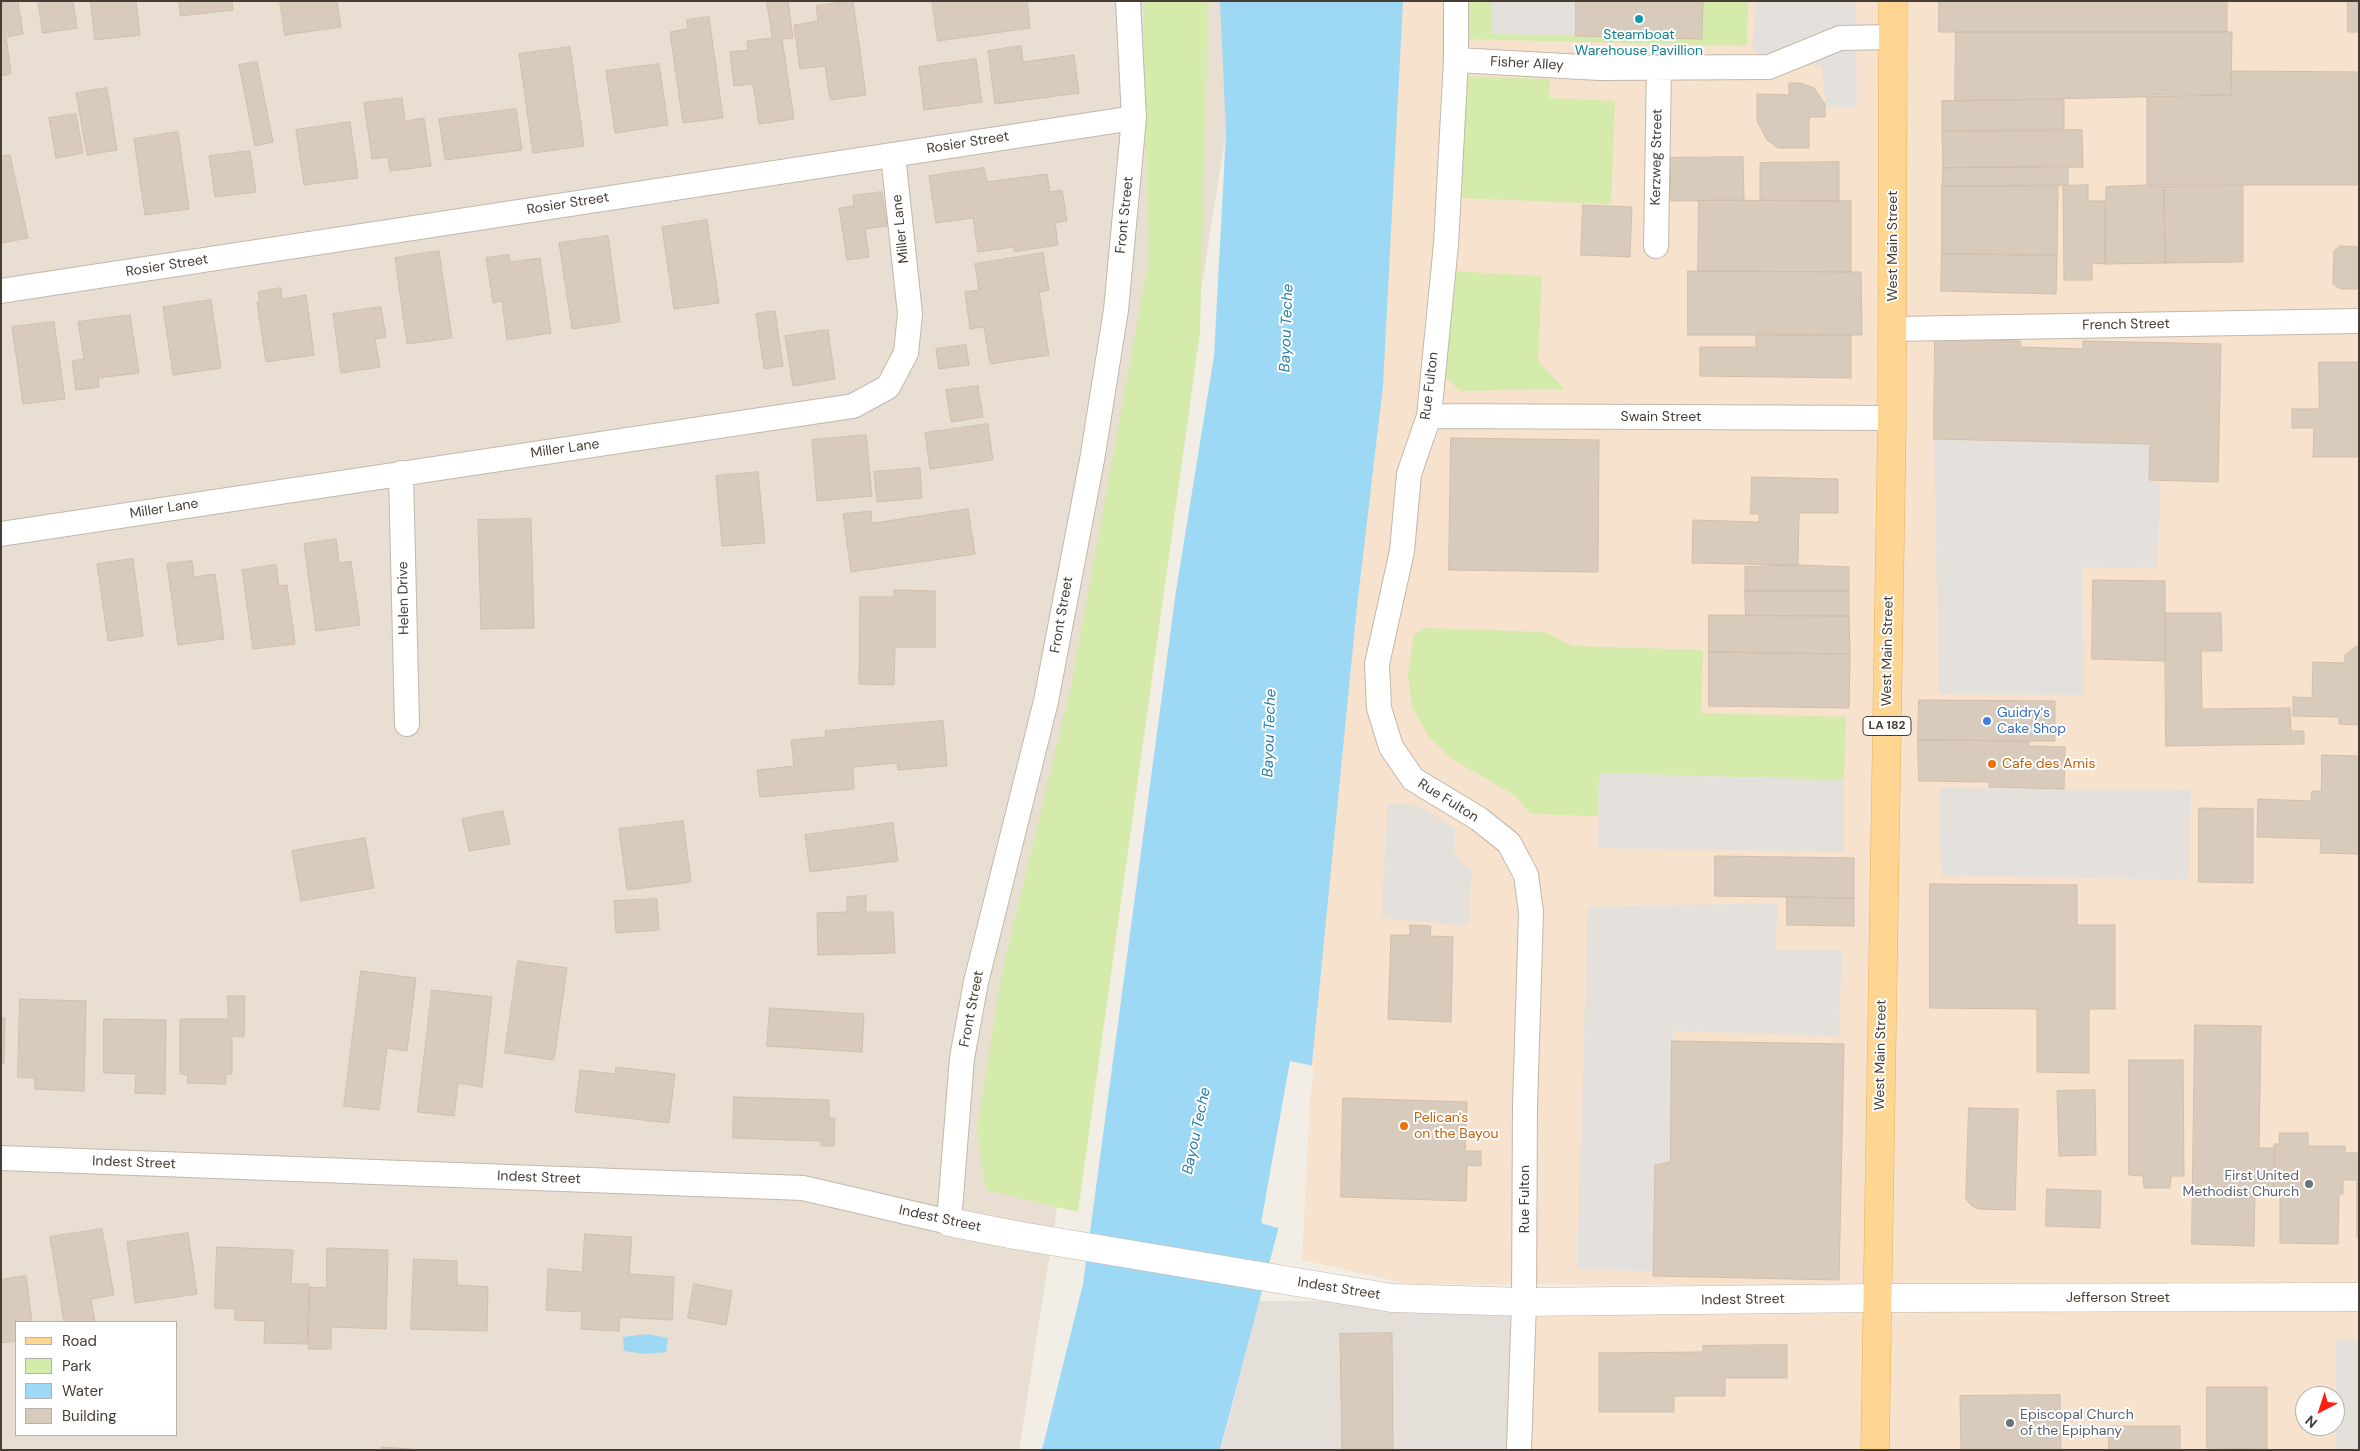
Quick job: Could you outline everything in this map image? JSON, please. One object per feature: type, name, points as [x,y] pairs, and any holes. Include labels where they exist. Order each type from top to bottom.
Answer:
[{"type":"main road","name":"West Main Street","points":[[1876,1450],[1892,418],[1893,1]]},
{"type":"street","name":"Front Street","points":[[950,1222],[962,1058],[976,982],[1046,701],[1092,460],[1116,310],[1134,118],[1128,1]]},
{"type":"street","name":"Rue Fulton","points":[[1456,1],[1456,60],[1446,244],[1429,416],[1408,474],[1402,551],[1377,664],[1379,708],[1391,747],[1413,779],[1479,819],[1509,843],[1526,875],[1531,912],[1525,1106],[1524,1302],[1519,1450]]},
{"type":"street","name":"Fisher Alley","points":[[1456,60],[1600,68],[1768,67],[1840,38],[1892,37]]},
{"type":"street","name":"Kerzweg Street","points":[[1656,246],[1659,68]]},
{"type":"street","name":"Rosier Street","points":[[1,292],[1134,118]]},
{"type":"street","name":"Miller Lane","points":[[1,534],[854,406],[888,387],[906,353],[910,314],[893,154]]},
{"type":"street","name":"French Street","points":[[1893,329],[2359,321]]},
{"type":"street","name":"Swain Street","points":[[1429,416],[1892,418]]},
{"type":"street","name":"Helen Drive","points":[[401,473],[407,724]]},
{"type":"street","name":"Indest Street","points":[[1,1158],[802,1188],[1015,1235],[1392,1298],[1524,1302],[1877,1298]]},
{"type":"street","name":"Jefferson Street","points":[[1877,1298],[2359,1297]]},
{"type":"shaded area","points":[[1,1],[1222,1],[1226,132],[1019,1450],[1,1450]]},
{"type":"shaded area","points":[[1365,1],[2359,1],[2359,1287],[1408,1284],[1302,1260]]},
{"type":"shaded area","points":[[1492,1],[1576,1],[1576,36],[1491,34]]},
{"type":"shaded area","points":[[1756,1],[1856,1],[1857,107],[1826,107],[1822,66],[1789,65],[1776,71],[1752,48]]},
{"type":"shaded area","points":[[1934,439],[2150,444],[2149,480],[2161,481],[2157,568],[2082,567],[2084,695],[1939,694]]},
{"type":"shaded area","points":[[1599,773],[1844,780],[1844,852],[1598,848]]},
{"type":"shaded area","points":[[1940,788],[2191,790],[2188,880],[1941,875]]},
{"type":"shaded area","points":[[1388,803],[1416,805],[1455,828],[1454,851],[1461,862],[1472,870],[1468,926],[1381,918]]},
{"type":"shaded area","points":[[1778,903],[1775,950],[1842,950],[1839,1036],[1673,1031],[1670,1162],[1655,1165],[1654,1271],[1577,1270],[1588,907]]},
{"type":"shaded area","points":[[2359,1300],[2359,1450],[1522,1450],[1524,1302]]},
{"type":"shaded area","points":[[1259,1301],[1524,1302],[1522,1450],[1221,1450]]},
{"type":"shaded area","points":[[2336,1339],[2359,1339],[2359,1450],[2336,1450],[2336,1436],[2345,1436],[2345,1386],[2336,1386]]},
{"type":"green space","points":[[1143,1],[1207,1],[1200,332],[1078,1212],[986,1190],[977,1130],[1001,977],[1071,686],[1148,263]]},
{"type":"green space","points":[[1468,1],[1748,1],[1747,46],[1467,39]]},
{"type":"green space","points":[[1463,76],[1550,79],[1549,98],[1615,101],[1611,204],[1458,198]]},
{"type":"green space","points":[[1451,271],[1542,276],[1538,360],[1564,389],[1461,391],[1446,378]]},
{"type":"green space","points":[[1426,628],[1544,632],[1573,646],[1703,650],[1701,713],[1846,717],[1844,780],[1600,773],[1598,816],[1531,814],[1514,795],[1452,759],[1428,736],[1412,707],[1408,674],[1414,634]]},
{"type":"water","name":"Bayou Teche","points":[[1220,1],[1403,1],[1383,386],[1357,606],[1306,1124],[1220,1450],[1042,1450],[1083,1284],[1176,591],[1214,356],[1226,132]]},
{"type":"water","points":[[647,1334],[668,1338],[666,1352],[646,1354],[624,1351],[623,1337]]},
{"type":"pier","points":[[1290,1061],[1314,1066],[1305,1137],[1281,1229],[1261,1223]]},
{"type":"building","points":[[18,1],[23,34],[6,37],[11,74],[1,76],[1,3]]},
{"type":"building","points":[[38,1],[73,1],[77,28],[43,33]]},
{"type":"building","points":[[91,1],[136,1],[140,35],[95,40]]},
{"type":"building","points":[[179,1],[232,1],[233,10],[181,16]]},
{"type":"building","points":[[280,1],[337,1],[341,27],[285,35]]},
{"type":"building","points":[[767,1],[788,1],[793,38],[782,39],[794,119],[759,124],[753,84],[734,86],[730,52],[748,50],[747,41],[772,38]]},
{"type":"building","points":[[853,1],[866,95],[830,100],[825,66],[800,69],[794,25],[818,21],[816,6]]},
{"type":"building","points":[[932,1],[1027,1],[1030,28],[938,41]]},
{"type":"building","name":"Steamboat Warehouse Pavillion","points":[[1576,1],[1703,1],[1702,39],[1576,36]]},
{"type":"building","points":[[1939,1],[2227,1],[2227,32],[1939,32]]},
{"type":"building","points":[[2348,1],[2359,1],[2359,32],[2348,32]]},
{"type":"building","points":[[709,17],[723,118],[683,123],[670,32],[688,29],[687,20]]},
{"type":"building","points":[[1956,32],[2232,32],[2231,95],[1955,101]]},
{"type":"building","points":[[1021,46],[1023,62],[1074,55],[1079,93],[995,104],[988,51]]},
{"type":"building","points":[[570,47],[584,146],[533,153],[519,54]]},
{"type":"building","points":[[976,59],[982,102],[924,110],[919,67]]},
{"type":"building","points":[[257,62],[273,142],[255,146],[239,65]]},
{"type":"building","points":[[659,64],[668,125],[615,133],[606,71]]},
{"type":"building","points":[[2231,71],[2359,72],[2359,185],[2147,185],[2147,95],[2231,95]]},
{"type":"building","points":[[1789,83],[1800,83],[1814,88],[1825,104],[1825,117],[1809,117],[1809,148],[1778,148],[1767,140],[1757,121],[1757,94],[1789,95]]},
{"type":"building","points":[[107,88],[117,150],[87,155],[76,93]]},
{"type":"building","points":[[402,98],[405,121],[424,118],[431,166],[390,171],[388,157],[372,159],[364,103]]},
{"type":"building","points":[[2064,100],[2064,131],[1942,131],[1942,101]]},
{"type":"building","points":[[516,109],[522,150],[445,160],[439,119]]},
{"type":"building","points":[[76,114],[83,153],[56,158],[49,118]]},
{"type":"building","points":[[350,122],[358,178],[304,185],[296,130]]},
{"type":"building","points":[[2082,130],[2083,167],[1943,168],[1942,131]]},
{"type":"building","points":[[178,132],[189,209],[145,215],[134,139]]},
{"type":"building","points":[[250,151],[256,192],[215,197],[209,156]]},
{"type":"building","points":[[10,155],[28,238],[1,243],[1,157]]},
{"type":"building","points":[[1743,157],[1744,200],[1671,201],[1670,158]]},
{"type":"building","points":[[1839,162],[1839,201],[1760,200],[1760,163]]},
{"type":"building","points":[[2068,166],[2068,185],[1942,186],[1943,168]]},
{"type":"building","points":[[984,168],[987,182],[1047,174],[1050,192],[1062,190],[1067,221],[1055,223],[1058,245],[1014,252],[1013,247],[978,252],[973,218],[936,223],[929,176]]},
{"type":"building","points":[[2088,185],[2088,201],[2105,201],[2105,264],[2092,263],[2092,280],[2064,280],[2063,186]]},
{"type":"building","points":[[2147,185],[2164,187],[2165,263],[2105,264],[2106,187]]},
{"type":"building","points":[[1942,186],[2058,186],[2057,255],[1942,254]]},
{"type":"building","points":[[2243,186],[2243,262],[2165,263],[2164,187]]},
{"type":"building","points":[[882,192],[887,226],[865,229],[869,257],[847,260],[839,208],[854,206],[853,196]]},
{"type":"building","points":[[1699,200],[1851,201],[1851,272],[1698,271]]},
{"type":"building","points":[[1583,205],[1632,207],[1630,257],[1581,255]]},
{"type":"building","points":[[707,220],[719,303],[674,309],[662,227]]},
{"type":"building","points":[[608,236],[620,322],[572,329],[559,243]]},
{"type":"building","points":[[2340,246],[2359,247],[2359,289],[2341,289],[2333,284],[2334,251]]},
{"type":"building","points":[[439,251],[452,338],[407,344],[395,258]]},
{"type":"building","points":[[1043,253],[1049,290],[1039,292],[1049,355],[990,364],[984,327],[970,329],[965,292],[979,290],[975,264]]},
{"type":"building","points":[[1942,254],[2057,255],[2056,294],[1941,291]]},
{"type":"building","points":[[509,255],[510,262],[540,258],[551,333],[507,340],[502,301],[493,303],[486,258]]},
{"type":"building","points":[[1688,271],[1861,272],[1862,335],[1688,335]]},
{"type":"building","points":[[281,288],[282,299],[306,295],[314,355],[266,362],[257,302],[260,302],[258,292]]},
{"type":"building","points":[[211,300],[221,368],[173,375],[163,307]]},
{"type":"building","points":[[381,307],[386,337],[375,339],[380,367],[341,373],[333,314]]},
{"type":"building","points":[[775,311],[783,366],[764,369],[756,314]]},
{"type":"building","points":[[130,315],[139,373],[98,378],[99,387],[76,390],[72,361],[84,359],[78,322]]},
{"type":"building","points":[[54,322],[65,399],[23,404],[12,327]]},
{"type":"building","points":[[828,330],[835,379],[793,386],[785,336]]},
{"type":"building","points":[[1756,334],[1851,335],[1851,378],[1700,376],[1700,347],[1756,347]]},
{"type":"building","points":[[1935,339],[2020,341],[2021,347],[2083,349],[2083,341],[2221,344],[2218,482],[2149,480],[2150,444],[1934,439]]},
{"type":"building","points":[[966,345],[969,365],[939,369],[936,349]]},
{"type":"building","points":[[2319,362],[2359,362],[2359,457],[2313,457],[2314,428],[2292,428],[2292,409],[2319,409]]},
{"type":"building","points":[[978,386],[983,417],[951,422],[946,390]]},
{"type":"building","points":[[988,424],[993,460],[930,469],[925,433]]},
{"type":"building","points":[[866,435],[872,496],[817,501],[812,440]]},
{"type":"building","points":[[1451,438],[1599,440],[1598,572],[1449,570]]},
{"type":"building","points":[[920,468],[922,498],[877,502],[874,472]]},
{"type":"building","points":[[758,472],[765,543],[722,546],[716,476]]},
{"type":"building","points":[[1752,477],[1838,479],[1838,513],[1799,513],[1798,565],[1692,563],[1693,520],[1759,522],[1759,514],[1751,514]]},
{"type":"building","points":[[968,509],[975,554],[851,572],[843,514],[871,511],[872,523]]},
{"type":"building","points":[[531,519],[534,628],[481,629],[478,520]]},
{"type":"building","points":[[336,539],[339,563],[351,561],[360,625],[316,631],[304,544]]},
{"type":"building","points":[[133,559],[143,636],[108,641],[97,564]]},
{"type":"building","points":[[192,561],[194,577],[215,574],[224,639],[178,645],[167,564]]},
{"type":"building","points":[[276,565],[279,586],[287,585],[295,644],[253,649],[242,570]]},
{"type":"building","points":[[1798,565],[1849,567],[1849,591],[1745,591],[1745,567]]},
{"type":"building","points":[[2093,580],[2165,581],[2165,661],[2092,659]]},
{"type":"building","points":[[894,590],[935,591],[935,647],[895,647],[894,685],[859,684],[860,597],[894,597]]},
{"type":"building","points":[[1745,591],[1849,591],[1849,616],[1746,616]]},
{"type":"building","points":[[2165,613],[2221,613],[2222,651],[2201,651],[2202,709],[2290,708],[2291,731],[2304,731],[2304,744],[2166,746]]},
{"type":"building","points":[[1709,615],[1849,616],[1850,654],[1709,652]]},
{"type":"building","points":[[2357,646],[2359,647],[2359,725],[2339,724],[2339,717],[2293,716],[2293,697],[2312,698],[2313,662],[2345,663],[2345,655]]},
{"type":"building","points":[[1709,652],[1850,654],[1849,708],[1709,706]]},
{"type":"building","name":"Guidry's Cake Shop","points":[[1919,700],[2055,701],[2055,741],[1918,740]]},
{"type":"building","points":[[943,721],[947,766],[898,770],[897,763],[853,767],[854,789],[760,797],[757,770],[794,766],[791,740],[826,737],[825,731]]},
{"type":"building","name":"Cafe des Amis","points":[[1918,740],[2029,741],[2029,746],[2065,747],[2064,789],[1989,787],[1989,782],[1919,781]]},
{"type":"building","points":[[2322,755],[2359,756],[2359,854],[2320,853],[2321,839],[2257,837],[2258,799],[2311,801],[2312,791],[2321,791]]},
{"type":"building","points":[[2199,808],[2253,809],[2253,883],[2199,882]]},
{"type":"building","points":[[503,811],[510,844],[469,851],[462,819]]},
{"type":"building","points":[[683,821],[691,882],[627,890],[619,829]]},
{"type":"building","points":[[893,823],[898,861],[810,872],[805,835]]},
{"type":"building","points":[[365,838],[374,888],[301,901],[292,851]]},
{"type":"building","points":[[1715,856],[1854,858],[1854,898],[1715,896]]},
{"type":"building","points":[[1930,884],[2077,885],[2077,925],[2115,925],[2115,1009],[2089,1009],[2089,1073],[2037,1072],[2037,1009],[1930,1008]]},
{"type":"building","points":[[866,896],[866,912],[893,912],[895,953],[818,955],[817,913],[847,912],[847,897]]},
{"type":"building","points":[[1787,897],[1854,898],[1854,926],[1787,925]]},
{"type":"building","points":[[657,899],[659,930],[616,933],[614,901]]},
{"type":"building","points":[[1410,925],[1431,926],[1430,936],[1453,937],[1451,1022],[1388,1019],[1391,935],[1410,935]]},
{"type":"building","points":[[518,961],[567,968],[554,1060],[505,1053]]},
{"type":"building","points":[[361,971],[416,978],[407,1051],[387,1048],[379,1110],[344,1106]]},
{"type":"building","points":[[432,990],[492,997],[482,1087],[458,1083],[454,1116],[418,1112]]},
{"type":"building","points":[[228,996],[245,996],[244,1037],[232,1036],[232,1074],[226,1074],[226,1084],[187,1083],[188,1075],[180,1074],[180,1019],[228,1019]]},
{"type":"building","points":[[20,999],[86,1001],[84,1091],[35,1089],[35,1078],[18,1077]]},
{"type":"building","points":[[770,1008],[864,1014],[862,1052],[767,1046]]},
{"type":"building","points":[[1,1018],[5,1018],[4,1063],[1,1063]]},
{"type":"building","points":[[104,1019],[166,1020],[165,1094],[135,1093],[136,1074],[104,1073]]},
{"type":"building","points":[[2195,1025],[2261,1026],[2259,1148],[2275,1148],[2274,1189],[2255,1188],[2254,1246],[2192,1244]]},
{"type":"building","points":[[1672,1041],[1844,1044],[1839,1280],[1653,1276],[1655,1165],[1670,1162]]},
{"type":"building","points":[[2129,1060],[2183,1060],[2184,1176],[2171,1176],[2170,1188],[2144,1188],[2143,1176],[2129,1175]]},
{"type":"building","points":[[616,1067],[675,1074],[669,1123],[575,1112],[580,1070],[615,1074]]},
{"type":"building","points":[[2095,1090],[2096,1155],[2059,1156],[2057,1091]]},
{"type":"building","points":[[734,1097],[829,1100],[829,1118],[835,1118],[834,1146],[821,1146],[821,1141],[733,1138]]},
{"type":"building","name":"Pelican's on the Bayou","points":[[1343,1098],[1467,1102],[1465,1151],[1481,1151],[1481,1166],[1467,1165],[1466,1201],[1341,1197]]},
{"type":"building","points":[[1969,1108],[2018,1109],[2015,1210],[1978,1209],[1966,1199]]},
{"type":"building","name":"First United Methodist Church","points":[[2280,1133],[2308,1133],[2308,1146],[2345,1146],[2345,1153],[2359,1153],[2359,1238],[2357,1238],[2357,1180],[2343,1180],[2343,1194],[2339,1194],[2338,1244],[2280,1243],[2280,1194],[2274,1194],[2274,1144],[2279,1144]]},
{"type":"building","points":[[2047,1189],[2101,1191],[2100,1228],[2046,1226]]},
{"type":"building","points":[[102,1229],[114,1295],[91,1299],[95,1321],[64,1321],[50,1237]]},
{"type":"building","points":[[188,1233],[197,1294],[135,1303],[127,1242]]},
{"type":"building","points":[[585,1234],[632,1237],[629,1274],[674,1277],[672,1320],[620,1317],[619,1331],[581,1329],[582,1312],[546,1310],[548,1269],[582,1272]]},
{"type":"building","points":[[217,1247],[293,1250],[291,1284],[309,1284],[307,1344],[264,1343],[265,1321],[235,1320],[235,1309],[215,1308]]},
{"type":"building","points":[[327,1248],[388,1250],[386,1329],[331,1327],[331,1349],[308,1349],[310,1287],[326,1288]]},
{"type":"building","points":[[414,1259],[457,1261],[457,1285],[488,1287],[487,1331],[411,1329]]},
{"type":"building","points":[[26,1276],[32,1321],[15,1321],[15,1341],[1,1343],[1,1280]]},
{"type":"building","points":[[694,1284],[732,1291],[726,1325],[688,1318]]},
{"type":"building","points":[[1392,1333],[1393,1450],[1342,1450],[1340,1334]]},
{"type":"building","points":[[1787,1345],[1787,1378],[1725,1378],[1725,1396],[1674,1396],[1674,1412],[1599,1412],[1599,1353],[1703,1352],[1703,1346]]},
{"type":"building","points":[[2207,1387],[2267,1387],[2267,1449],[2207,1448]]},
{"type":"building","name":"Episcopal Church of the Epiphany","points":[[2060,1395],[2061,1450],[1961,1450],[1960,1396]]},
{"type":"building","points":[[2109,1426],[2180,1426],[2180,1450],[2109,1450]]},
{"type":"building","points":[[382,1447],[422,1450],[382,1450]]},
{"type":"place","name":"Steamboat Warehouse Pavillion","points":[[1639,19]]},
{"type":"place","name":"Guidry's Cake Shop","points":[[1987,721]]},
{"type":"place","name":"Cafe des Amis","points":[[1992,764]]},
{"type":"place","name":"Pelican's on the Bayou","points":[[1404,1126]]},
{"type":"place","name":"First United Methodist Church","points":[[2309,1184]]},
{"type":"place","name":"Episcopal Church of the Epiphany","points":[[2010,1423]]}]
